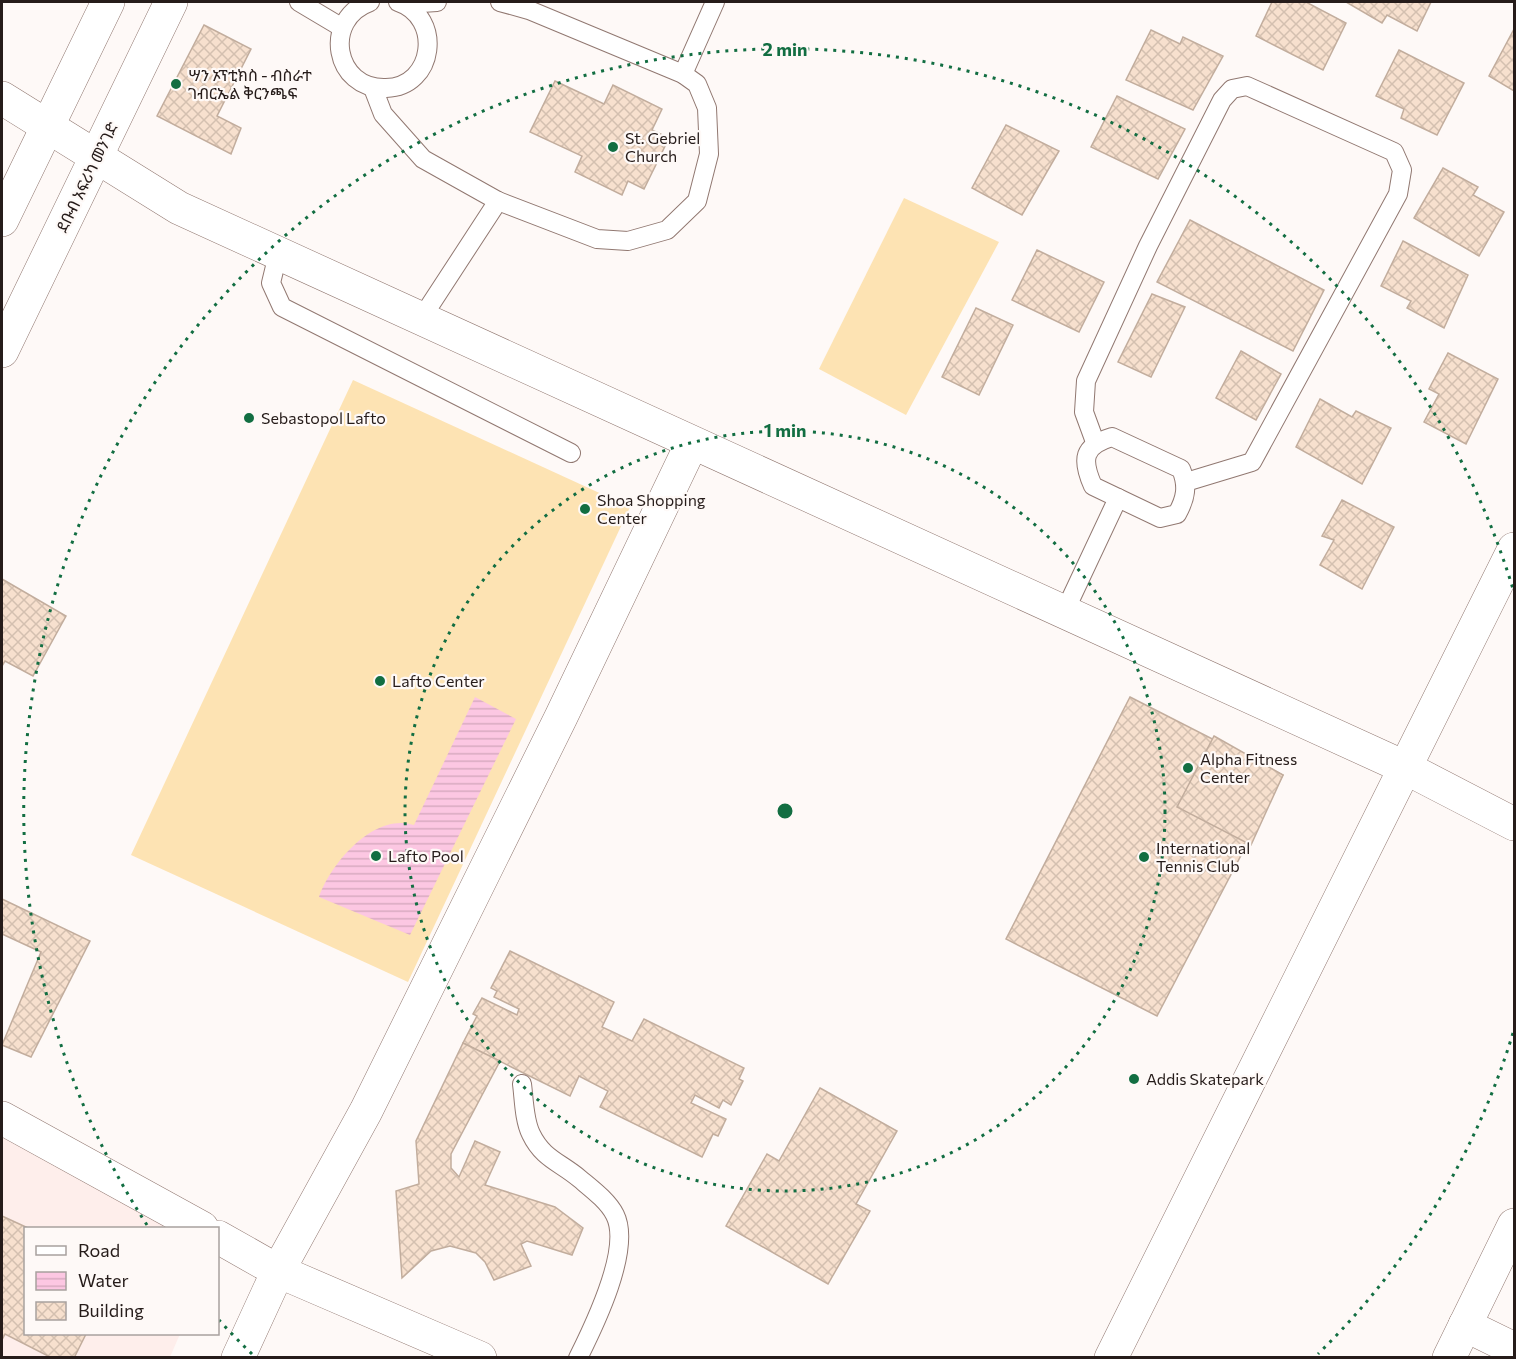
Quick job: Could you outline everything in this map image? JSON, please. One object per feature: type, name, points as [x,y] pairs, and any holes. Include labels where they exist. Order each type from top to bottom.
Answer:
[{"type":"street","points":[[2,220],[108,2]]},
{"type":"street","name":"ደቡብ አፍሪካ መንገድ","points":[[2,351],[98,157],[171,2]]},
{"type":"street","points":[[2,98],[178,208],[1404,767],[1515,824]]},
{"type":"street","points":[[238,1358],[278,1271],[366,1111],[561,717],[692,443]]},
{"type":"street","points":[[1111,1358],[1404,767],[1515,549]]},
{"type":"street","points":[[2,1118],[200,1227]]},
{"type":"street","points":[[1449,1358],[1515,1225]]},
{"type":"street","points":[[219,1238],[278,1271],[447,1351],[480,1358]]},
{"type":"street","points":[[1465,1325],[1515,1349]]},
{"type":"lane","points":[[299,2],[341,27]]},
{"type":"lane","points":[[370,2],[349,15],[341,27],[338,43],[340,58],[348,71],[359,82],[373,88],[402,85],[414,77],[423,66],[428,46],[425,25],[402,3]]},
{"type":"lane","points":[[402,3],[437,2]]},
{"type":"lane","points":[[373,88],[382,114],[423,159],[498,201],[597,240],[628,242],[667,230],[697,201],[709,154],[707,108],[697,84],[683,74],[529,10],[500,2]]},
{"type":"lane","points":[[683,74],[715,2]]},
{"type":"lane","points":[[1095,442],[1084,412],[1086,381],[1148,246],[1222,100],[1232,89],[1247,86],[1394,152],[1402,170],[1398,194],[1252,462],[1186,482]]},
{"type":"lane","points":[[421,319],[498,201]]},
{"type":"lane","points":[[278,254],[271,283],[282,307],[571,453]]},
{"type":"lane","points":[[1112,437],[1181,469],[1186,482],[1184,501],[1177,514],[1168,518],[1160,518],[1093,486],[1085,470],[1087,452],[1095,442],[1112,437]]},
{"type":"lane","points":[[1064,613],[1118,498]]},
{"type":"lane","points":[[522,1084],[530,1132],[546,1157],[574,1174],[597,1193],[616,1215],[619,1239],[611,1280],[602,1309],[578,1358]]},
{"type":"shaded area","points":[[904,198],[999,242],[906,415],[819,369]]},
{"type":"shaded area","name":"Lafto Center","points":[[353,380],[630,507],[408,982],[131,855]]},
{"type":"shaded area","points":[[2,1137],[175,1227],[24,1227],[24,1335],[180,1335],[170,1357],[2,1357]]},
{"type":"water","points":[[475,697],[516,719],[410,935],[319,897],[333,870],[356,843],[384,826],[399,823],[414,825]]},
{"type":"building","points":[[1272,2],[1306,2],[1346,23],[1323,70],[1256,36]]},
{"type":"building","points":[[1346,2],[1431,2],[1417,31],[1387,15],[1382,23]]},
{"type":"building","points":[[204,25],[251,49],[217,116],[241,128],[231,154],[157,116]]},
{"type":"building","points":[[1514,29],[1514,91],[1489,76]]},
{"type":"building","points":[[1151,30],[1180,44],[1183,37],[1223,56],[1193,110],[1126,80]]},
{"type":"building","points":[[1399,50],[1464,83],[1437,135],[1401,118],[1404,109],[1376,96]]},
{"type":"building","name":"St. Gebriel Church","points":[[555,81],[604,104],[613,85],[662,109],[652,130],[669,138],[644,189],[628,181],[622,195],[575,172],[582,156],[530,132]]},
{"type":"building","points":[[1117,96],[1185,129],[1158,179],[1091,147]]},
{"type":"building","points":[[1006,125],[1059,151],[1022,215],[972,188]]},
{"type":"building","points":[[1443,168],[1478,187],[1473,195],[1504,212],[1479,256],[1414,218]]},
{"type":"building","points":[[1190,220],[1324,290],[1293,351],[1157,282]]},
{"type":"building","points":[[1403,241],[1468,275],[1444,328],[1407,308],[1411,301],[1381,286]]},
{"type":"building","points":[[1037,250],[1104,282],[1079,332],[1012,300]]},
{"type":"building","points":[[1152,294],[1185,307],[1151,377],[1118,362]]},
{"type":"building","points":[[976,308],[1013,325],[979,395],[942,377]]},
{"type":"building","points":[[1241,351],[1281,374],[1256,420],[1216,398]]},
{"type":"building","points":[[1448,353],[1498,379],[1466,444],[1424,422],[1439,394],[1429,389]]},
{"type":"building","points":[[1320,399],[1352,417],[1356,411],[1391,428],[1362,484],[1296,447]]},
{"type":"building","points":[[1342,500],[1394,527],[1362,589],[1320,565],[1334,540],[1322,536]]},
{"type":"building","points":[[2,579],[66,616],[33,676],[5,661],[2,666]]},
{"type":"building","name":"International Tennis Club","points":[[1130,697],[1283,775],[1157,1016],[1006,939]]},
{"type":"building","points":[[1214,736],[1283,775],[1251,845],[1177,807]]},
{"type":"building","points":[[2,899],[90,941],[31,1057],[2,1045],[41,952],[2,934]]},
{"type":"building","points":[[510,951],[614,1002],[602,1027],[632,1041],[644,1019],[744,1068],[739,1079],[743,1081],[731,1105],[723,1100],[719,1108],[695,1095],[691,1103],[726,1119],[718,1136],[713,1134],[702,1157],[600,1107],[608,1091],[579,1076],[570,1096],[463,1043],[477,1016],[473,1014],[482,998],[517,1015],[519,1009],[494,997],[497,991],[491,988]]},
{"type":"building","points":[[463,1043],[500,1061],[451,1154],[451,1168],[459,1177],[475,1141],[500,1152],[485,1185],[555,1207],[583,1228],[572,1255],[527,1241],[521,1244],[531,1266],[494,1280],[485,1262],[476,1253],[450,1246],[431,1251],[402,1278],[396,1191],[419,1184],[416,1141]]},
{"type":"building","points":[[820,1088],[897,1131],[856,1204],[870,1211],[828,1284],[726,1226],[767,1154],[779,1161]]},
{"type":"building","points":[[2,1216],[26,1227],[24,1227],[24,1335],[86,1335],[74,1358],[52,1358],[5,1334],[2,1340]]},
{"type":"place","name":"ሣን ኦፕቲክስ - ብስራተ ገብርኤል ቅርንጫፍ","points":[[176,84]]},
{"type":"place","name":"St. Gebriel Church","points":[[613,147]]},
{"type":"place","name":"Sebastopol Lafto","points":[[249,418]]},
{"type":"place","name":"Shoa Shopping Center","points":[[585,509]]},
{"type":"place","name":"Lafto Center","points":[[380,681]]},
{"type":"place","name":"Alpha Fitness Center","points":[[1188,768]]},
{"type":"place","name":"Lafto Pool","points":[[376,856]]},
{"type":"place","name":"International Tennis Club","points":[[1144,857]]},
{"type":"place","name":"Addis Skatepark","points":[[1134,1079]]}]
